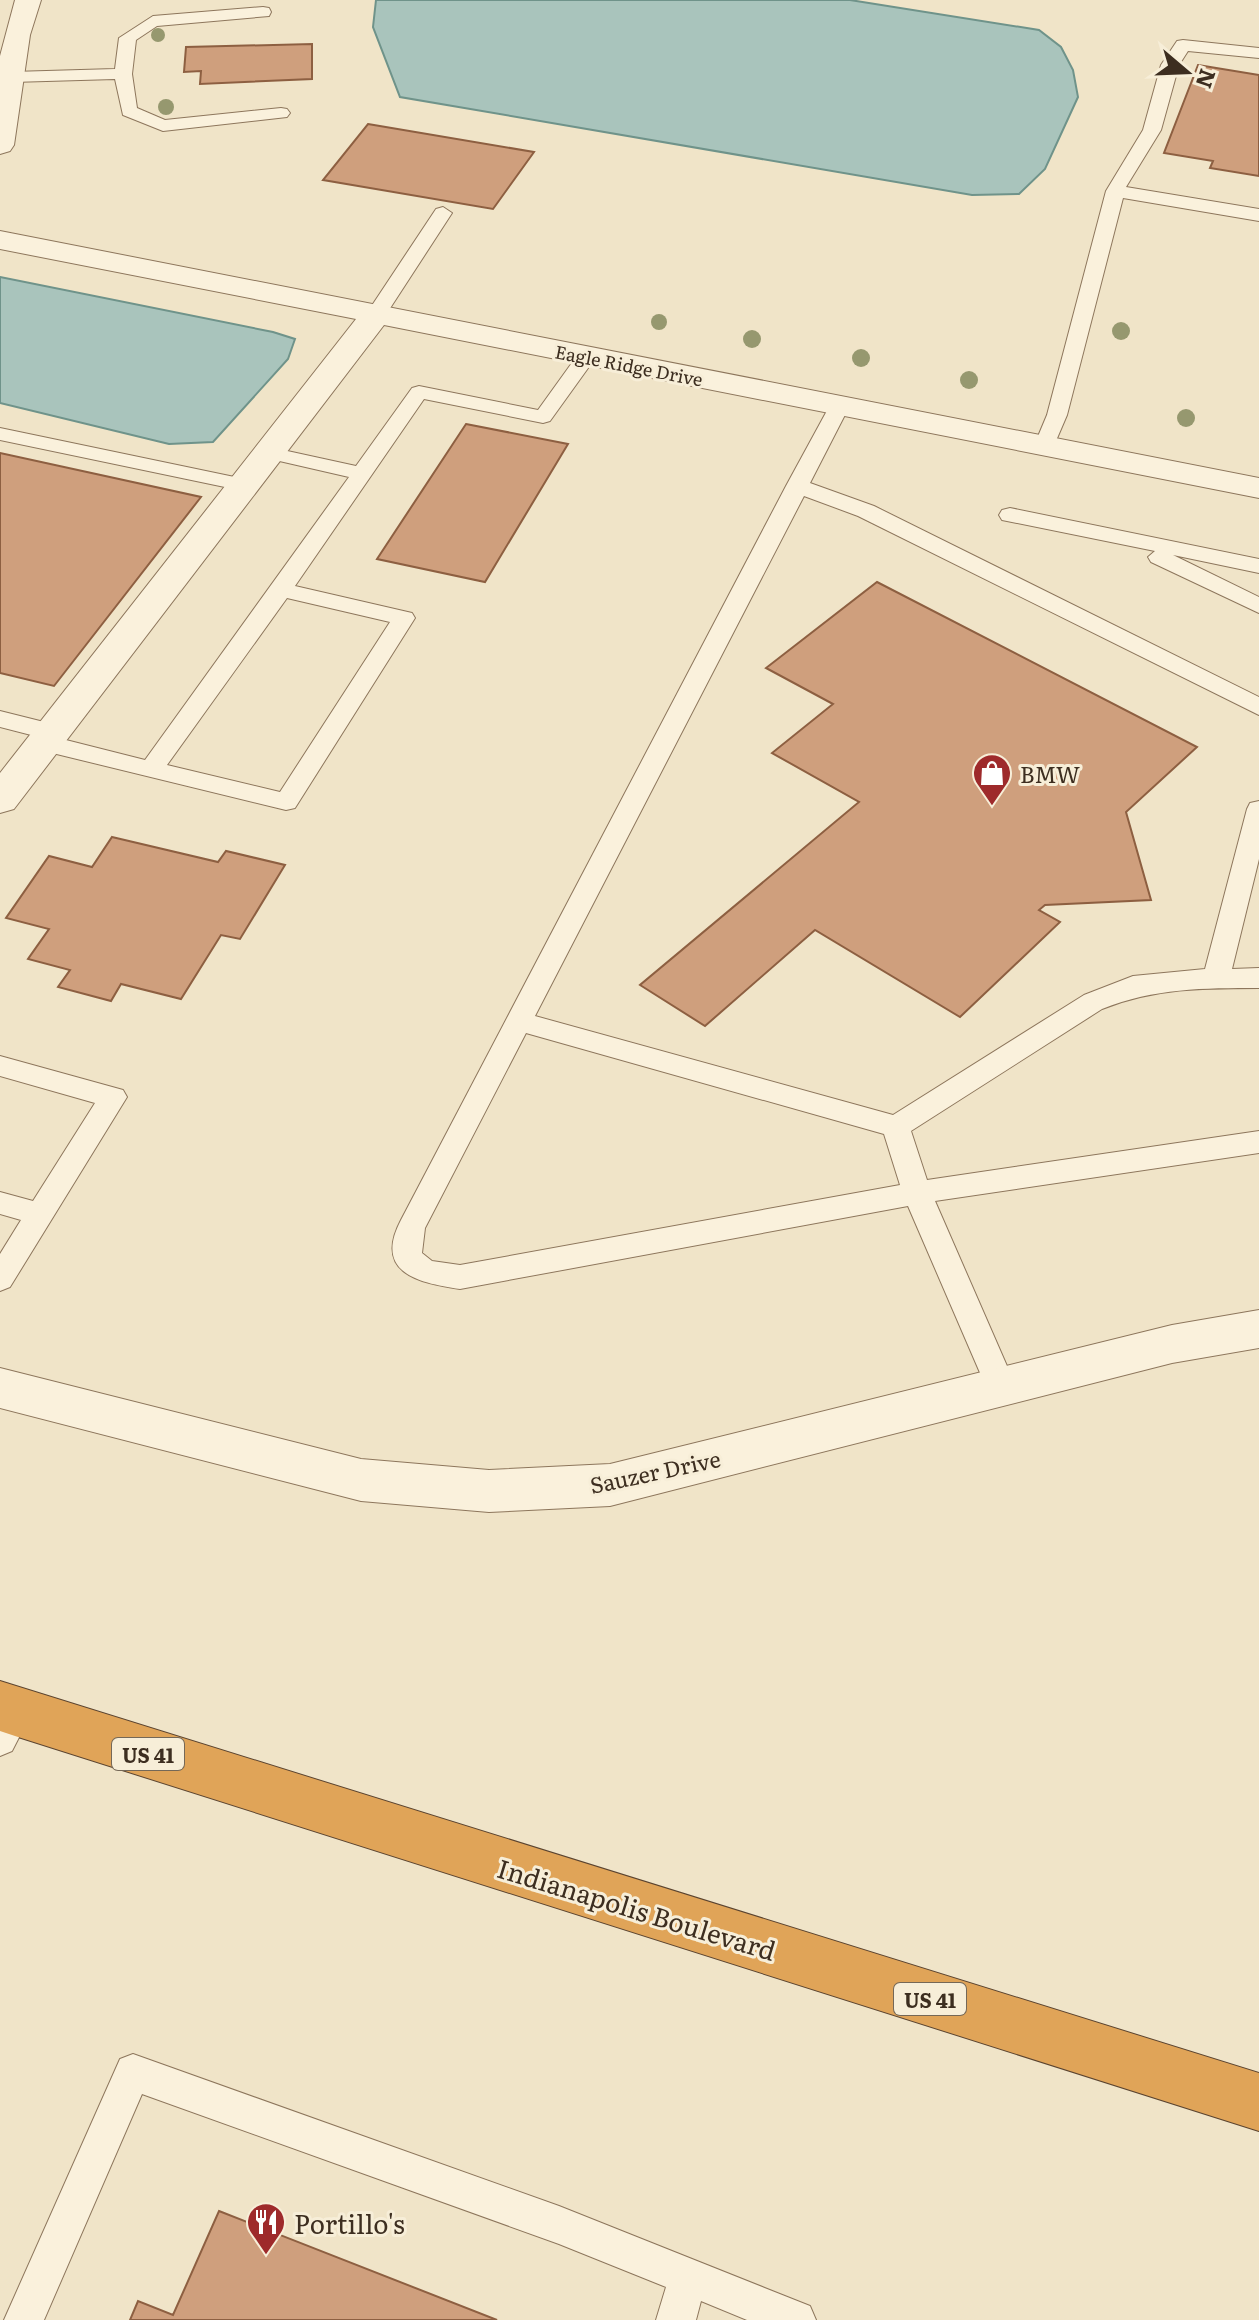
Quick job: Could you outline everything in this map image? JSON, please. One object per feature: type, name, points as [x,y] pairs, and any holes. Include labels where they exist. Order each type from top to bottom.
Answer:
[{"type":"highway","name":"Indianapolis Boulevard","points":[[4,1717],[1259,2102]]},
{"type":"street","points":[[0,145],[7,123],[17,22],[28,0]]},
{"type":"street","name":"Eagle Ridge Drive","points":[[0,240],[1259,488]]},
{"type":"street","points":[[0,800],[375,316]]},
{"type":"street","name":"Sauzer Drive","points":[[0,1388],[361,1480],[489,1491],[610,1485],[1172,1344],[1259,1329]]},
{"type":"lane","points":[[263,12],[153,21],[128,38],[123,74],[129,111],[163,126],[281,113]]},
{"type":"lane","points":[[1045,446],[1057,415],[1115,191],[1152,130],[1170,65],[1183,45],[1259,53]]},
{"type":"lane","points":[[12,77],[123,74]]},
{"type":"lane","points":[[1115,191],[1259,215]]},
{"type":"lane","points":[[375,316],[443,213]]},
{"type":"lane","points":[[151,769],[419,392],[543,417],[586,357]]},
{"type":"lane","points":[[839,407],[411,1228],[407,1257],[425,1272],[460,1277],[917,1193],[1259,1142]]},
{"type":"lane","points":[[0,434],[244,485]]},
{"type":"lane","points":[[269,453],[362,474]]},
{"type":"lane","points":[[797,486],[866,511],[1259,707]]},
{"type":"lane","points":[[1010,515],[1259,566]]},
{"type":"lane","points":[[1125,540],[1259,606]]},
{"type":"lane","points":[[0,719],[151,769],[286,802],[404,618],[281,590]]},
{"type":"lane","points":[[1216,979],[1259,809]]},
{"type":"lane","points":[[519,1021],[896,1127],[1093,1002],[1133,986],[1259,978]]},
{"type":"lane","points":[[0,1066],[113,1097],[0,1279]]},
{"type":"lane","points":[[896,1127],[917,1193],[1002,1389]]},
{"type":"lane","points":[[0,1203],[40,1214]]},
{"type":"lane","points":[[24,2320],[133,2072],[559,2225],[796,2320]]},
{"type":"lane","points":[[676,2320],[689,2277]]},
{"type":"water","points":[[376,0],[850,0],[1039,30],[1061,47],[1073,70],[1078,97],[1045,169],[1019,194],[972,195],[400,97],[373,27]]},
{"type":"water","points":[[0,277],[295,339],[288,359],[213,442],[169,444],[0,403]]},
{"type":"building","points":[[312,44],[312,79],[200,84],[201,71],[184,72],[186,47]]},
{"type":"building","points":[[1198,65],[1259,75],[1259,176],[1210,168],[1213,161],[1164,153]]},
{"type":"building","points":[[368,124],[534,152],[493,209],[323,180]]},
{"type":"building","points":[[466,424],[568,444],[485,582],[377,559]]},
{"type":"building","points":[[0,453],[201,497],[54,686],[0,673]]},
{"type":"building","name":"BMW","points":[[877,582],[1197,747],[1126,812],[1151,900],[1045,905],[1039,910],[1060,922],[960,1017],[815,930],[705,1026],[640,985],[859,802],[772,753],[833,704],[766,668]]},
{"type":"building","points":[[112,837],[218,862],[226,851],[285,865],[240,939],[221,935],[181,999],[121,984],[111,1001],[58,987],[70,970],[28,959],[49,929],[6,918],[49,856],[92,867]]},
{"type":"building","name":"Portillo's","points":[[219,2211],[497,2320],[130,2320],[138,2301],[173,2315]]},
{"type":"place","name":"BMW","points":[[992,807]]},
{"type":"place","name":"Portillo's","points":[[266,2256]]}]
